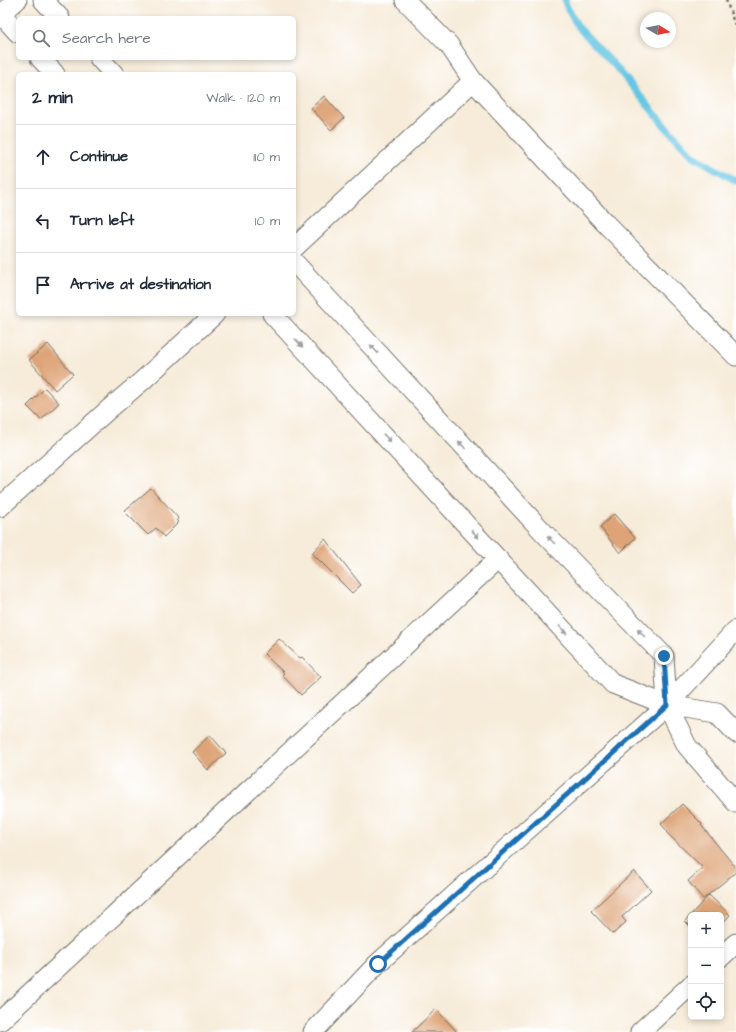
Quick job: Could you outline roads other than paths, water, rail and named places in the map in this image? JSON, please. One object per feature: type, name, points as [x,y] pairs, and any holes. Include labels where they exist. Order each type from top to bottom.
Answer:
[{"type":"street","points":[[16,31],[0,14],[17,0]]},
{"type":"street","points":[[43,0],[58,16]]},
{"type":"street","points":[[405,0],[449,45],[473,81],[606,224],[736,356]]},
{"type":"street","points":[[42,60],[53,72]]},
{"type":"street","points":[[101,60],[112,72]]},
{"type":"street","points":[[296,246],[473,81]]},
{"type":"street","points":[[296,264],[545,534],[664,656],[667,705],[687,746],[736,803]]},
{"type":"street","points":[[0,507],[213,316]]},
{"type":"street","points":[[274,316],[613,684],[667,705],[717,713],[736,733]]},
{"type":"street","points":[[0,1020],[498,559]]},
{"type":"street","points":[[313,1032],[378,964],[667,705],[736,630]]},
{"type":"street","points":[[724,954],[736,943]]},
{"type":"street","points":[[640,1032],[688,988]]},
{"type":"waterway","points":[[565,0],[566,5],[578,27],[617,68],[665,126],[692,155],[736,181]]}]
